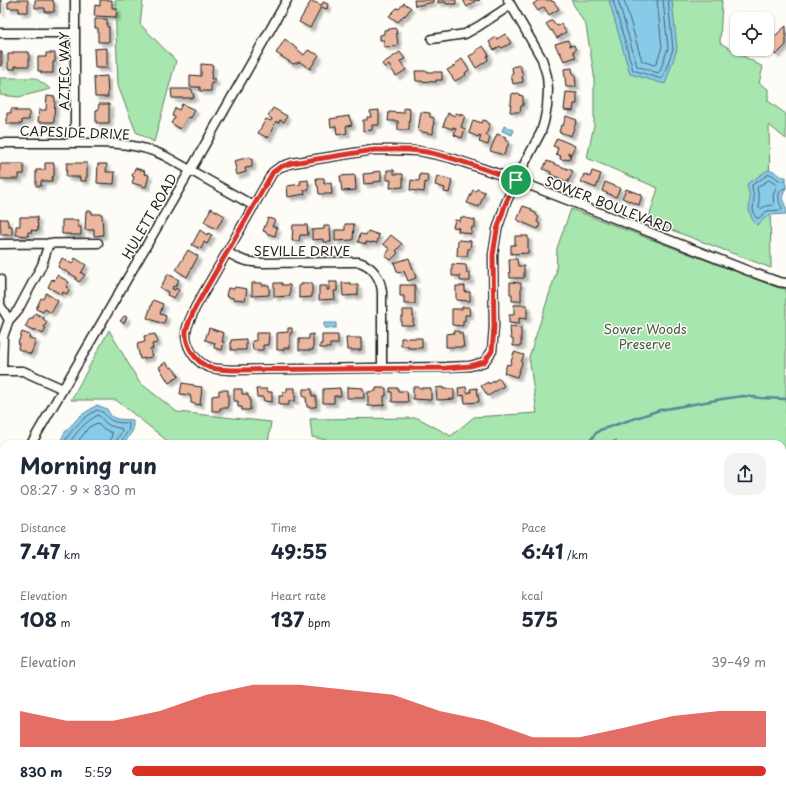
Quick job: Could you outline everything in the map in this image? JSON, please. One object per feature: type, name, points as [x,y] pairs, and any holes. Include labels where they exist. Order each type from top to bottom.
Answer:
[{"type":"street","name":"AZTEC WAY","points":[[75,0],[75,142]]},
{"type":"street","name":"HULETT ROAD","points":[[33,440],[287,0]]},
{"type":"street","points":[[432,39],[465,34],[479,26],[509,2]]},
{"type":"street","name":"SOWER BOULEVARD","points":[[509,2],[542,59],[547,76],[547,107],[541,132],[516,180],[505,205],[497,230],[493,255],[494,327],[492,351],[484,362],[470,366],[446,368],[231,370],[214,369],[205,366],[197,359],[189,349],[186,340],[186,331],[195,308],[273,172],[280,167],[292,163],[374,150],[419,151],[452,158],[516,180],[754,273],[786,283]]},
{"type":"street","points":[[0,33],[75,33]]},
{"type":"street","name":"CAPESIDE DRIVE","points":[[0,143],[75,142],[106,143],[140,147],[157,152],[254,206]]},
{"type":"street","points":[[0,244],[98,243]]},
{"type":"street","points":[[49,244],[42,265],[18,310],[9,320],[4,337],[1,371],[23,371],[63,389]]},
{"type":"street","name":"SEVILLE DRIVE","points":[[227,252],[241,260],[249,262],[349,262],[361,263],[374,271],[381,284],[382,292],[382,368]]},
{"type":"street","points":[[0,279],[0,305],[9,320]]},
{"type":"green space","points":[[115,0],[143,0],[140,24],[176,61],[154,142],[136,132],[118,86]]},
{"type":"green space","points":[[571,0],[722,0],[720,43],[730,49],[730,56],[743,56],[763,67],[759,83],[768,89],[768,101],[786,114],[786,139],[769,125],[771,268],[648,221],[658,188],[587,158],[594,125],[594,74],[586,26]]},
{"type":"green space","points":[[0,78],[35,78],[51,89],[19,97],[0,95]]},
{"type":"green space","name":"Sower Woods Preserve","points":[[571,209],[779,288],[786,289],[786,440],[326,440],[312,437],[310,419],[418,418],[451,436],[474,417],[537,413],[529,357],[556,273],[557,248]]},
{"type":"green space","points":[[109,330],[139,382],[177,412],[271,422],[269,440],[166,440],[116,400],[71,400]]},
{"type":"water","points":[[609,0],[672,0],[677,49],[665,84],[630,74]]},
{"type":"water","points":[[504,126],[514,130],[512,135],[502,131]]},
{"type":"water","points":[[768,170],[774,171],[779,176],[786,177],[786,187],[782,198],[786,208],[786,214],[769,215],[757,225],[752,219],[749,210],[750,198],[747,184]]},
{"type":"water","points":[[324,323],[336,323],[336,328],[324,328]]},
{"type":"water","points":[[97,405],[107,409],[111,416],[117,419],[133,420],[133,430],[127,440],[61,440],[65,432],[80,416]]},
{"type":"building","points":[[1,0],[1,13],[0,13]]},
{"type":"building","points":[[11,0],[28,0],[28,12],[19,12],[19,8],[8,8],[8,2],[11,2]]},
{"type":"building","points":[[35,0],[53,0],[54,12],[45,12],[45,8],[35,8]]},
{"type":"building","points":[[100,0],[112,0],[112,8],[117,8],[116,17],[94,16],[95,5],[100,6]]},
{"type":"building","points":[[414,0],[433,0],[434,2],[415,6]]},
{"type":"building","points":[[438,0],[456,0],[456,4],[446,4],[446,2],[438,3]]},
{"type":"building","points":[[463,0],[477,0],[467,7]]},
{"type":"building","points":[[539,0],[551,0],[559,9],[549,15],[544,7],[538,11],[533,4]]},
{"type":"building","points":[[311,1],[322,5],[323,2],[328,4],[327,9],[321,7],[310,28],[299,22]]},
{"type":"building","points":[[404,3],[411,8],[398,22],[389,16],[397,8],[399,9]]},
{"type":"building","points":[[95,19],[107,19],[107,27],[109,27],[109,42],[98,42],[98,28],[95,28]]},
{"type":"building","points":[[552,20],[557,26],[561,24],[566,32],[557,38],[546,24]]},
{"type":"building","points":[[786,26],[786,45],[776,55],[774,53],[774,37]]},
{"type":"building","points":[[396,28],[398,46],[384,47],[384,40],[380,40],[380,35],[384,34],[384,30]]},
{"type":"building","points":[[505,34],[511,43],[502,48],[500,46],[494,50],[489,42],[496,37],[497,39]]},
{"type":"building","points":[[285,39],[304,55],[308,50],[319,55],[310,69],[300,62],[293,64],[276,53]]},
{"type":"building","points":[[568,40],[570,46],[574,45],[576,50],[573,51],[576,57],[564,61],[555,44]]},
{"type":"building","points":[[483,46],[489,55],[487,56],[488,60],[476,68],[469,56],[477,52],[476,50]]},
{"type":"building","points":[[107,48],[107,68],[95,68],[94,49]]},
{"type":"building","points":[[0,52],[2,52],[2,66],[0,66]]},
{"type":"building","points":[[13,52],[29,52],[29,66],[15,66],[15,69],[8,69],[8,54],[13,54]]},
{"type":"building","points":[[400,52],[405,59],[400,61],[406,70],[396,76],[389,65],[385,68],[382,64]]},
{"type":"building","points":[[46,53],[55,53],[53,73],[41,73],[41,71],[38,71],[38,57],[46,57]]},
{"type":"building","points":[[462,59],[469,70],[465,73],[466,75],[455,81],[447,70],[456,65],[455,64]]},
{"type":"building","points":[[201,64],[213,65],[211,79],[215,79],[215,83],[211,83],[211,91],[200,91],[200,87],[190,87],[190,75],[201,76]]},
{"type":"building","points":[[520,65],[523,82],[513,84],[511,74],[513,74],[512,67]]},
{"type":"building","points":[[572,68],[573,75],[575,75],[576,87],[566,87],[564,69]]},
{"type":"building","points":[[415,71],[442,72],[442,80],[436,80],[436,82],[416,81]]},
{"type":"building","points":[[107,76],[108,97],[95,97],[94,77]]},
{"type":"building","points":[[171,89],[192,89],[194,98],[172,98]]},
{"type":"building","points":[[566,92],[577,93],[577,104],[574,104],[573,111],[564,110]]},
{"type":"building","points":[[512,93],[523,96],[523,106],[521,106],[520,112],[510,112]]},
{"type":"building","points":[[47,96],[55,97],[54,122],[38,122],[39,110],[46,110]]},
{"type":"building","points":[[99,104],[109,104],[109,123],[96,123],[96,110],[98,110]]},
{"type":"building","points":[[182,104],[195,110],[191,118],[188,117],[180,129],[171,123],[175,117],[172,116],[175,108],[179,110]]},
{"type":"building","points":[[273,108],[287,116],[284,122],[280,120],[278,123],[276,121],[268,138],[258,133],[266,119],[271,121],[272,119],[268,116]]},
{"type":"building","points":[[404,108],[410,109],[409,130],[398,130],[398,121],[388,121],[389,112],[404,113]]},
{"type":"building","points":[[11,109],[16,109],[16,111],[29,111],[29,120],[22,120],[22,124],[7,124],[7,113],[11,113]]},
{"type":"building","points":[[379,110],[379,125],[372,125],[372,130],[363,131],[363,120],[367,120],[367,117],[371,117],[370,111]]},
{"type":"building","points":[[421,112],[430,113],[430,117],[434,118],[433,134],[418,131]]},
{"type":"building","points":[[448,113],[455,116],[456,113],[465,116],[461,127],[465,129],[462,138],[454,135],[456,128],[453,127],[453,129],[443,126]]},
{"type":"building","points":[[349,116],[352,125],[346,126],[347,133],[337,135],[336,126],[331,127],[330,119]]},
{"type":"building","points":[[566,116],[577,120],[571,136],[559,132],[561,125],[563,126]]},
{"type":"building","points":[[473,120],[482,123],[483,120],[490,124],[486,135],[490,137],[488,145],[479,142],[481,136],[479,135],[478,137],[469,133]]},
{"type":"building","points":[[497,134],[506,137],[505,140],[509,142],[504,155],[490,151]]},
{"type":"building","points":[[557,138],[575,146],[571,154],[568,152],[568,154],[571,155],[569,160],[560,159],[561,156],[556,154],[558,148],[553,146]]},
{"type":"building","points":[[250,157],[250,159],[252,159],[252,167],[245,168],[246,172],[236,175],[234,161]]},
{"type":"building","points":[[547,161],[573,171],[568,182],[550,174],[551,172],[543,169]]},
{"type":"building","points":[[45,163],[54,163],[54,176],[52,177],[52,181],[41,181],[41,186],[36,186],[36,170],[45,170]]},
{"type":"building","points":[[67,163],[87,163],[86,181],[80,181],[80,177],[66,177]]},
{"type":"building","points":[[0,164],[24,164],[24,174],[19,174],[19,179],[0,179]]},
{"type":"building","points":[[98,164],[107,164],[106,172],[115,172],[114,184],[97,183]]},
{"type":"building","points":[[135,168],[145,171],[144,174],[149,175],[146,187],[132,183],[134,177],[132,176]]},
{"type":"building","points":[[387,170],[394,170],[394,174],[403,174],[403,187],[390,188],[391,180],[387,180]]},
{"type":"building","points":[[381,171],[381,181],[364,184],[363,174]]},
{"type":"building","points":[[592,171],[601,174],[596,188],[581,182],[584,174],[590,177]]},
{"type":"building","points":[[420,174],[428,175],[427,183],[425,182],[424,192],[410,190],[411,180],[419,181]]},
{"type":"building","points":[[355,175],[356,190],[342,191],[340,176]]},
{"type":"building","points":[[437,176],[452,180],[449,193],[444,192],[445,188],[435,185]]},
{"type":"building","points":[[316,178],[324,178],[324,184],[331,183],[332,194],[319,194]]},
{"type":"building","points":[[308,180],[309,190],[304,190],[305,194],[288,197],[287,186],[301,184],[300,181]]},
{"type":"building","points":[[605,182],[620,188],[616,197],[602,191]]},
{"type":"building","points":[[477,189],[485,192],[479,207],[467,203],[473,190],[476,191]]},
{"type":"building","points":[[626,189],[642,195],[639,205],[622,198]]},
{"type":"building","points":[[523,206],[532,209],[531,211],[536,213],[539,217],[537,222],[540,224],[538,229],[517,220]]},
{"type":"building","points":[[211,208],[225,216],[216,229],[204,222]]},
{"type":"building","points":[[86,211],[92,211],[92,214],[102,214],[103,235],[94,236],[94,229],[85,230]]},
{"type":"building","points":[[20,217],[37,217],[38,231],[31,230],[32,232],[28,232],[28,236],[16,235],[16,226],[20,226]]},
{"type":"building","points":[[461,217],[475,220],[475,227],[472,227],[471,234],[458,231],[459,228],[453,227],[455,220],[460,221]]},
{"type":"building","points":[[0,218],[7,219],[9,226],[12,226],[12,235],[1,235]]},
{"type":"building","points":[[268,218],[275,220],[272,226],[277,228],[275,236],[263,231]]},
{"type":"building","points":[[62,220],[78,220],[78,227],[81,227],[81,235],[62,234]]},
{"type":"building","points":[[345,224],[354,224],[353,240],[335,241],[335,230],[345,230]]},
{"type":"building","points":[[293,225],[307,225],[308,235],[300,235],[299,241],[292,241]]},
{"type":"building","points":[[324,226],[330,226],[331,242],[323,242],[323,239],[312,240],[312,230],[324,229]]},
{"type":"building","points":[[200,230],[207,235],[208,233],[212,235],[207,244],[204,242],[201,249],[192,245]]},
{"type":"building","points":[[368,231],[379,235],[377,243],[366,242],[366,244],[358,242],[360,234],[366,235]]},
{"type":"building","points":[[391,235],[402,244],[396,251],[398,253],[391,260],[385,256],[390,249],[383,244]]},
{"type":"building","points":[[515,236],[528,236],[528,253],[511,254],[511,245],[515,245]]},
{"type":"building","points":[[458,240],[471,241],[467,256],[457,256]]},
{"type":"building","points":[[188,250],[198,256],[187,277],[176,270]]},
{"type":"building","points":[[62,258],[72,264],[75,258],[86,265],[81,273],[85,275],[79,282],[76,280],[76,277],[58,267]]},
{"type":"building","points":[[409,258],[416,278],[408,281],[404,271],[398,273],[394,263]]},
{"type":"building","points":[[509,259],[517,259],[518,266],[524,266],[524,278],[510,278]]},
{"type":"building","points":[[452,264],[466,265],[467,273],[470,273],[470,281],[460,281],[460,276],[452,276]]},
{"type":"building","points":[[168,274],[179,280],[172,289],[175,290],[176,288],[179,290],[174,298],[167,295],[168,292],[160,288]]},
{"type":"building","points":[[57,275],[69,282],[66,287],[69,289],[67,294],[63,292],[62,295],[48,287],[52,279],[54,281]]},
{"type":"building","points":[[329,282],[337,282],[337,291],[334,291],[335,299],[319,300],[319,286],[327,286],[327,290],[329,290]]},
{"type":"building","points":[[510,282],[521,283],[521,301],[512,301],[512,294],[510,294]]},
{"type":"building","points":[[252,283],[269,285],[269,295],[252,296]]},
{"type":"building","points":[[274,283],[290,285],[290,296],[274,297]]},
{"type":"building","points":[[302,283],[312,283],[312,297],[299,298],[299,285],[302,285]]},
{"type":"building","points":[[342,283],[358,285],[358,295],[343,296]]},
{"type":"building","points":[[400,285],[415,285],[415,304],[404,304],[404,296],[400,296]]},
{"type":"building","points":[[456,286],[465,286],[465,292],[470,292],[470,301],[456,300]]},
{"type":"building","points":[[235,287],[247,289],[245,300],[233,299],[226,296],[228,288],[234,289]]},
{"type":"building","points":[[46,293],[58,301],[51,313],[45,309],[43,312],[36,309],[41,298],[43,299]]},
{"type":"building","points":[[153,300],[163,304],[160,314],[166,316],[164,324],[147,318]]},
{"type":"building","points":[[514,305],[527,305],[527,319],[519,318],[519,324],[509,323],[509,315],[514,315]]},
{"type":"building","points":[[462,307],[469,307],[470,315],[465,315],[463,326],[452,325],[452,309],[462,309]]},
{"type":"building","points":[[403,310],[413,310],[413,325],[401,325]]},
{"type":"building","points":[[35,313],[44,318],[43,319],[47,322],[44,327],[46,328],[43,334],[34,329],[33,331],[25,327],[30,318],[33,318]]},
{"type":"building","points":[[124,316],[127,317],[124,323],[120,321]]},
{"type":"building","points":[[510,327],[521,328],[521,346],[513,346]]},
{"type":"building","points":[[209,328],[224,333],[222,350],[214,348],[215,343],[205,340]]},
{"type":"building","points":[[288,328],[292,328],[292,333],[290,333],[290,348],[277,350],[277,333],[288,332]]},
{"type":"building","points":[[454,331],[459,331],[459,333],[462,333],[464,347],[446,347],[446,334],[454,333]]},
{"type":"building","points":[[22,332],[30,335],[29,338],[36,340],[31,354],[18,349],[18,343]]},
{"type":"building","points":[[256,333],[269,333],[268,345],[263,345],[263,350],[253,350],[252,341],[256,341]]},
{"type":"building","points":[[155,334],[158,343],[152,344],[153,349],[150,349],[152,357],[140,359],[137,344],[145,342],[144,336]]},
{"type":"building","points":[[313,334],[313,350],[299,350],[299,339],[309,339],[309,335]]},
{"type":"building","points":[[322,335],[338,335],[338,344],[330,344],[330,348],[320,348],[320,344],[322,344]]},
{"type":"building","points":[[346,338],[361,338],[361,350],[347,350]]},
{"type":"building","points":[[401,338],[422,338],[422,348],[408,348],[408,346],[401,346]]},
{"type":"building","points":[[246,339],[246,350],[231,350],[231,340]]},
{"type":"building","points":[[514,352],[524,355],[517,377],[504,373],[507,364],[510,365]]},
{"type":"building","points":[[166,362],[179,376],[169,383],[159,367]]},
{"type":"building","points":[[499,378],[504,386],[488,396],[481,386],[488,382],[489,384]]},
{"type":"building","points":[[182,383],[202,387],[200,405],[191,403],[190,395],[180,394]]},
{"type":"building","points":[[347,387],[363,388],[364,398],[347,398]]},
{"type":"building","points":[[413,387],[431,388],[431,400],[413,399]]},
{"type":"building","points":[[443,387],[443,389],[454,389],[454,399],[437,400],[436,388]]},
{"type":"building","points":[[466,387],[467,393],[471,392],[470,389],[477,388],[479,402],[465,403],[464,395],[459,396],[458,388]]},
{"type":"building","points":[[287,388],[295,388],[295,401],[289,401],[289,405],[279,405],[279,396],[283,396],[283,392],[287,392]]},
{"type":"building","points":[[340,388],[341,396],[334,396],[334,403],[323,403],[323,389]]},
{"type":"building","points":[[376,388],[386,388],[384,405],[368,406],[368,392],[376,391]]},
{"type":"building","points":[[390,388],[398,388],[398,391],[407,391],[408,402],[392,402],[392,392],[390,392]]},
{"type":"building","points":[[234,389],[242,389],[242,394],[248,394],[248,397],[250,398],[250,410],[242,410],[242,407],[238,407],[238,401],[234,401]]},
{"type":"building","points":[[256,389],[267,389],[268,392],[272,392],[272,402],[264,401],[263,397],[257,397]]},
{"type":"building","points":[[303,389],[312,389],[312,396],[316,396],[316,407],[307,407],[306,397],[303,397]]},
{"type":"building","points":[[219,390],[228,390],[228,408],[220,408],[220,411],[212,411],[212,396],[219,395]]},
{"type":"waterway","points":[[591,440],[600,430],[660,410],[743,396],[786,399]]},
{"type":"route","points":[[374,150],[419,151],[452,158],[516,180],[505,205],[497,230],[493,255],[494,327],[492,351],[484,362],[470,366],[446,368],[231,370],[214,369],[205,366],[189,349],[186,340],[186,331],[195,308],[273,172],[280,167],[292,163],[374,150]]}]
